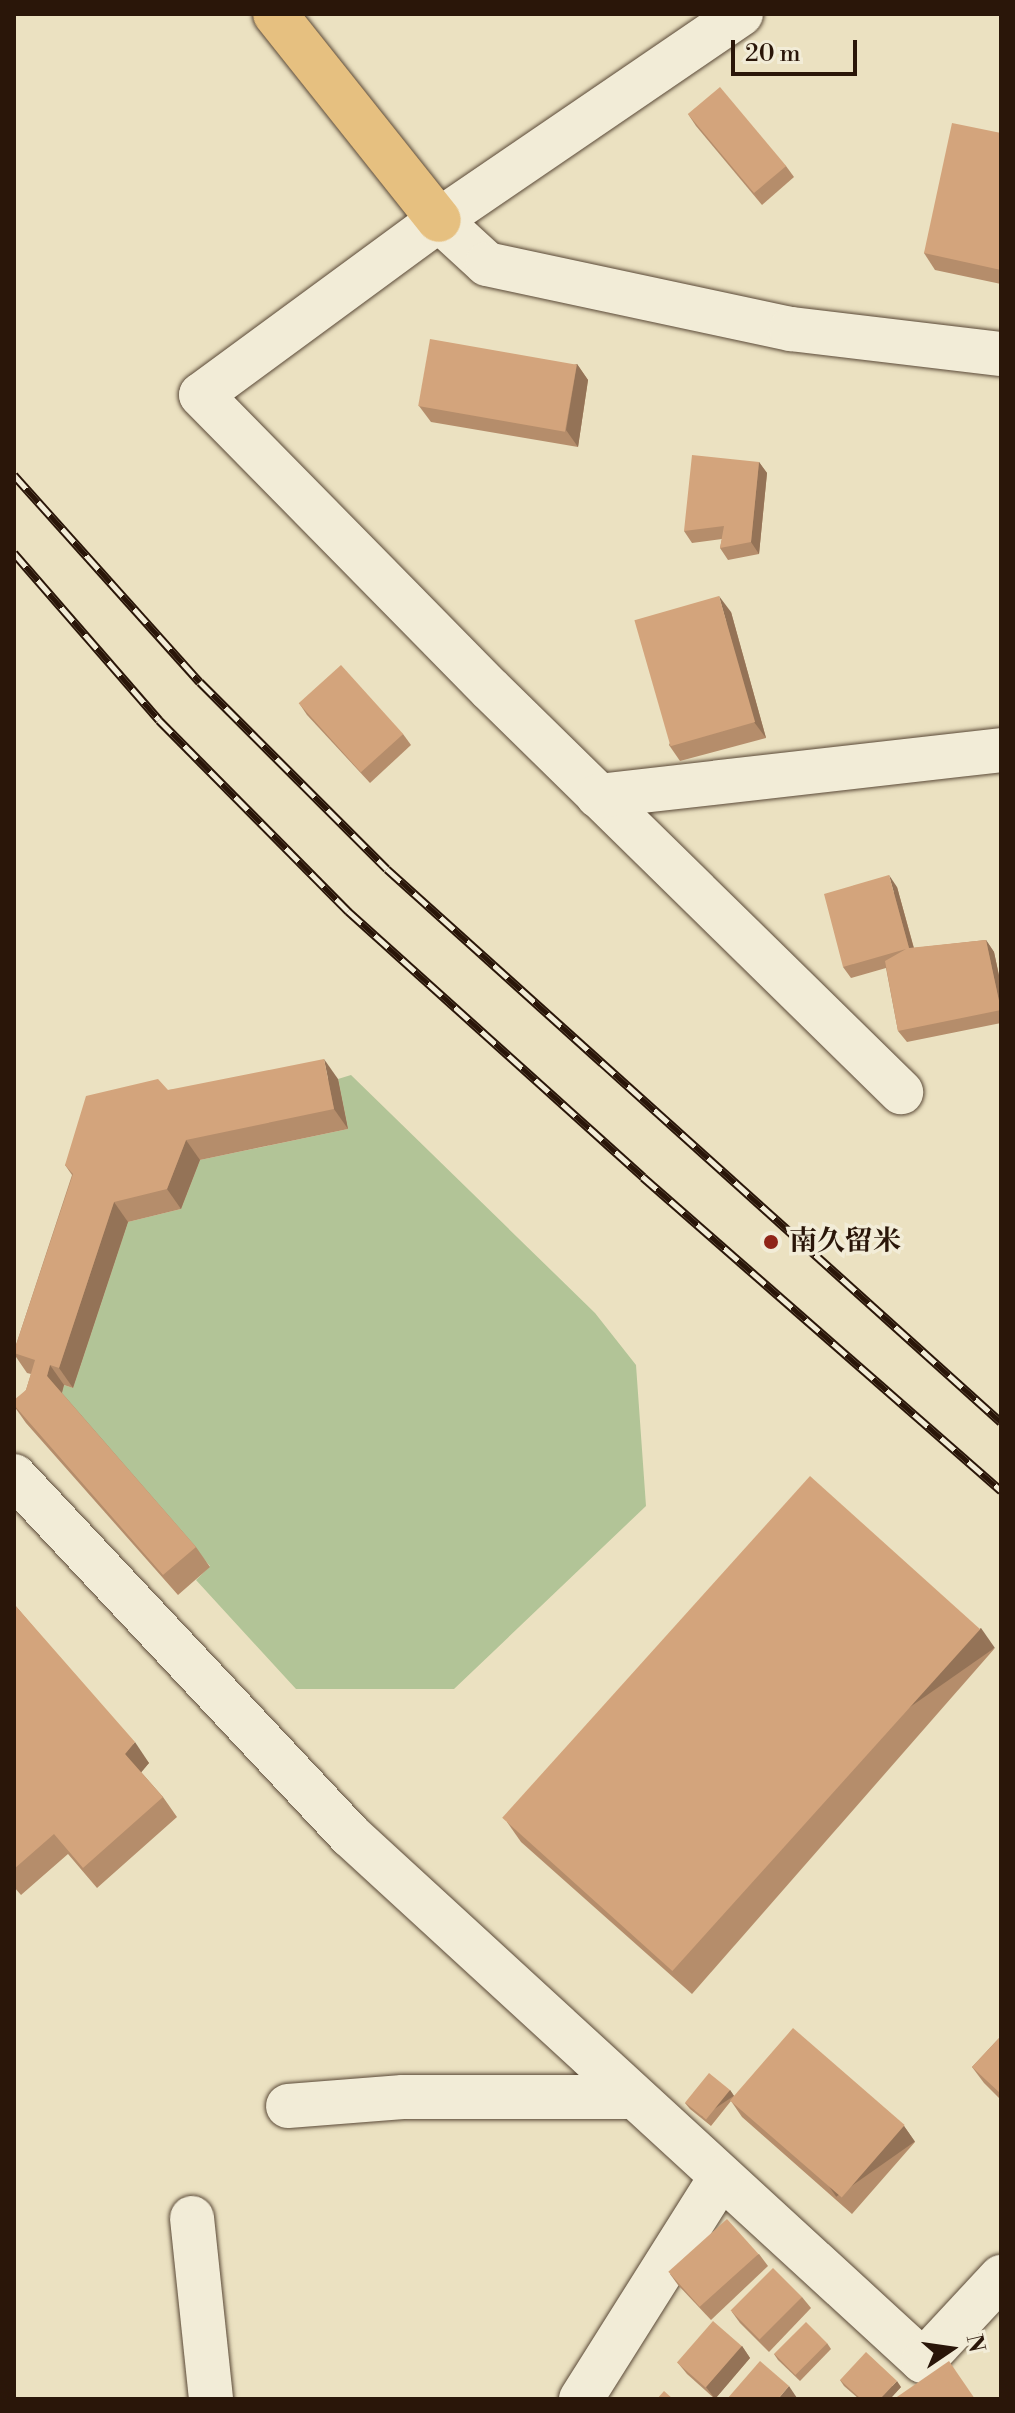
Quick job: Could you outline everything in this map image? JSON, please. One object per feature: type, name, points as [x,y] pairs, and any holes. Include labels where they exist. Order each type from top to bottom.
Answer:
[{"type":"main road","points":[[275,14],[439,220]]},
{"type":"street","points":[[741,14],[439,220],[201,395],[598,796],[901,1092]]},
{"type":"street","points":[[439,220],[487,264],[791,329],[1001,354]]},
{"type":"street","points":[[598,796],[1000,759]]},
{"type":"street","points":[[14,1476],[351,1836],[720,2178],[923,2361],[1001,2277]]},
{"type":"street","points":[[288,2106],[403,2097],[633,2097]]},
{"type":"street","points":[[581,2399],[720,2178]]},
{"type":"street","points":[[192,2218],[211,2399]]},
{"type":"green space","points":[[351,1075],[595,1313],[636,1365],[646,1506],[454,1689],[296,1689],[196,1580],[210,1566],[61,1396],[64,1385],[73,1388],[128,1222],[181,1209],[200,1160],[348,1129],[338,1079]]},
{"type":"building","points":[[720,87],[786,166],[754,193],[688,114]]},
{"type":"building","points":[[952,123],[1001,133],[1001,270],[924,253]]},
{"type":"building","points":[[430,339],[577,365],[565,432],[418,406]]},
{"type":"building","points":[[692,455],[759,462],[751,542],[720,548],[724,526],[684,531]]},
{"type":"building","points":[[719,596],[755,722],[671,746],[634,620]]},
{"type":"building","points":[[341,665],[403,734],[361,772],[299,703]]},
{"type":"building","points":[[889,875],[909,948],[986,940],[1001,1010],[898,1031],[885,961],[906,949],[843,967],[824,894]]},
{"type":"building","points":[[324,1059],[334,1109],[186,1140],[167,1189],[114,1202],[59,1368],[50,1365],[47,1376],[196,1547],[163,1575],[14,1405],[14,1400],[26,1390],[35,1360],[14,1351],[73,1174],[65,1165],[86,1096],[158,1079],[168,1090]]},
{"type":"building","points":[[810,1476],[980,1629],[672,1971],[502,1818]]},
{"type":"building","points":[[14,1604],[135,1742],[125,1754],[163,1797],[83,1868],[54,1834],[14,1869]]},
{"type":"building","points":[[793,2028],[905,2125],[842,2198],[730,2100]]},
{"type":"building","points":[[1001,2036],[1001,2094],[972,2067]]},
{"type":"building","points":[[709,2073],[730,2090],[706,2120],[685,2103]]},
{"type":"building","points":[[727,2219],[758,2254],[700,2307],[668,2272]]},
{"type":"building","points":[[773,2268],[802,2297],[760,2339],[731,2310]]},
{"type":"building","points":[[713,2321],[742,2346],[706,2387],[677,2363]]},
{"type":"building","points":[[806,2322],[827,2343],[795,2375],[774,2354]]},
{"type":"building","points":[[866,2352],[897,2381],[880,2399],[861,2399],[840,2380]]},
{"type":"building","points":[[760,2361],[789,2386],[778,2399],[727,2399]]},
{"type":"building","points":[[949,2361],[975,2399],[894,2399]]},
{"type":"building","points":[[664,2391],[673,2399],[657,2399]]},
{"type":"railway","points":[[14,475],[200,682],[387,869],[1001,1422]]},
{"type":"railway","points":[[14,553],[159,720],[348,911],[643,1177],[1001,1490]]},
{"type":"place","name":"南久留米","points":[[771,1242]]}]
